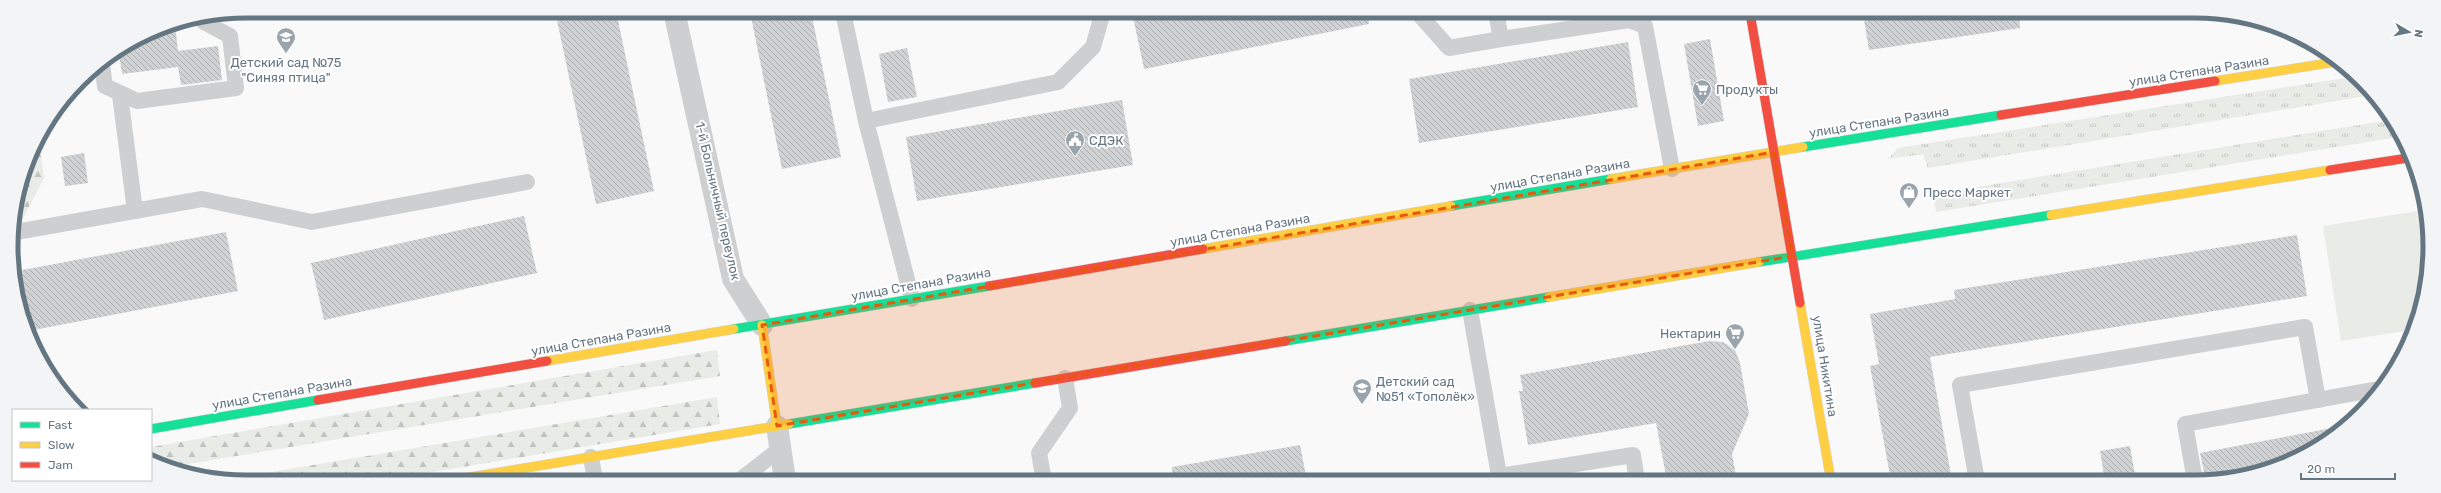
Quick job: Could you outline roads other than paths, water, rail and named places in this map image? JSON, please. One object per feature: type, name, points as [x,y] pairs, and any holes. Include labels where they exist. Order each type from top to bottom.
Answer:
[{"type":"main road","points":[[1751,18],[1774,152]]},
{"type":"main road","name":"улица Степана Разина","points":[[152,429],[1672,169],[2330,63]]},
{"type":"main road","name":"улица Никитина","points":[[1774,152],[1794,256],[1830,475]]},
{"type":"main road","points":[[483,475],[1794,256],[2406,158]]},
{"type":"main road","name":"1-й Больничный переулок","points":[[762,324],[777,426]]},
{"type":"street","name":"1-й Больничный переулок","points":[[676,18],[734,279],[762,324]]},
{"type":"street","name":"1-й Больничный переулок","points":[[777,426],[784,475]]},
{"type":"lane","points":[[844,18],[866,121],[912,299]]},
{"type":"lane","points":[[866,121],[1058,82],[1093,47],[1101,18]]},
{"type":"lane","points":[[1422,18],[1450,48],[1629,20],[1645,26],[1672,169]]},
{"type":"lane","points":[[1497,18],[1501,39]]},
{"type":"lane","points":[[103,69],[105,86],[120,95],[137,102],[236,88],[230,36],[204,22]]},
{"type":"lane","points":[[120,95],[135,211]]},
{"type":"lane","points":[[18,232],[202,199],[312,222],[527,182]]},
{"type":"lane","points":[[1470,310],[1501,475]]},
{"type":"lane","points":[[1976,475],[1960,385],[2305,327],[2318,400]]},
{"type":"lane","points":[[1043,475],[1039,453],[1070,408],[1066,378]]},
{"type":"lane","points":[[2193,475],[2185,424],[2372,390]]},
{"type":"lane","points":[[746,475],[780,449]]},
{"type":"lane","points":[[1524,475],[1633,455],[1637,475]]},
{"type":"lane","points":[[591,457],[594,475]]},
{"type":"place","name":"Детский сад №75 \"Синяя птица\"","points":[[286,54]]},
{"type":"place","name":"Продукты","points":[[1702,106]]},
{"type":"place","name":"СДЭК","points":[[1075,157]]},
{"type":"place","name":"Пресс Маркет","points":[[1909,209]]},
{"type":"place","name":"Нектарин","points":[[1735,350]]},
{"type":"place","name":"Детский сад №51 «Тополёк»","points":[[1362,405]]}]
